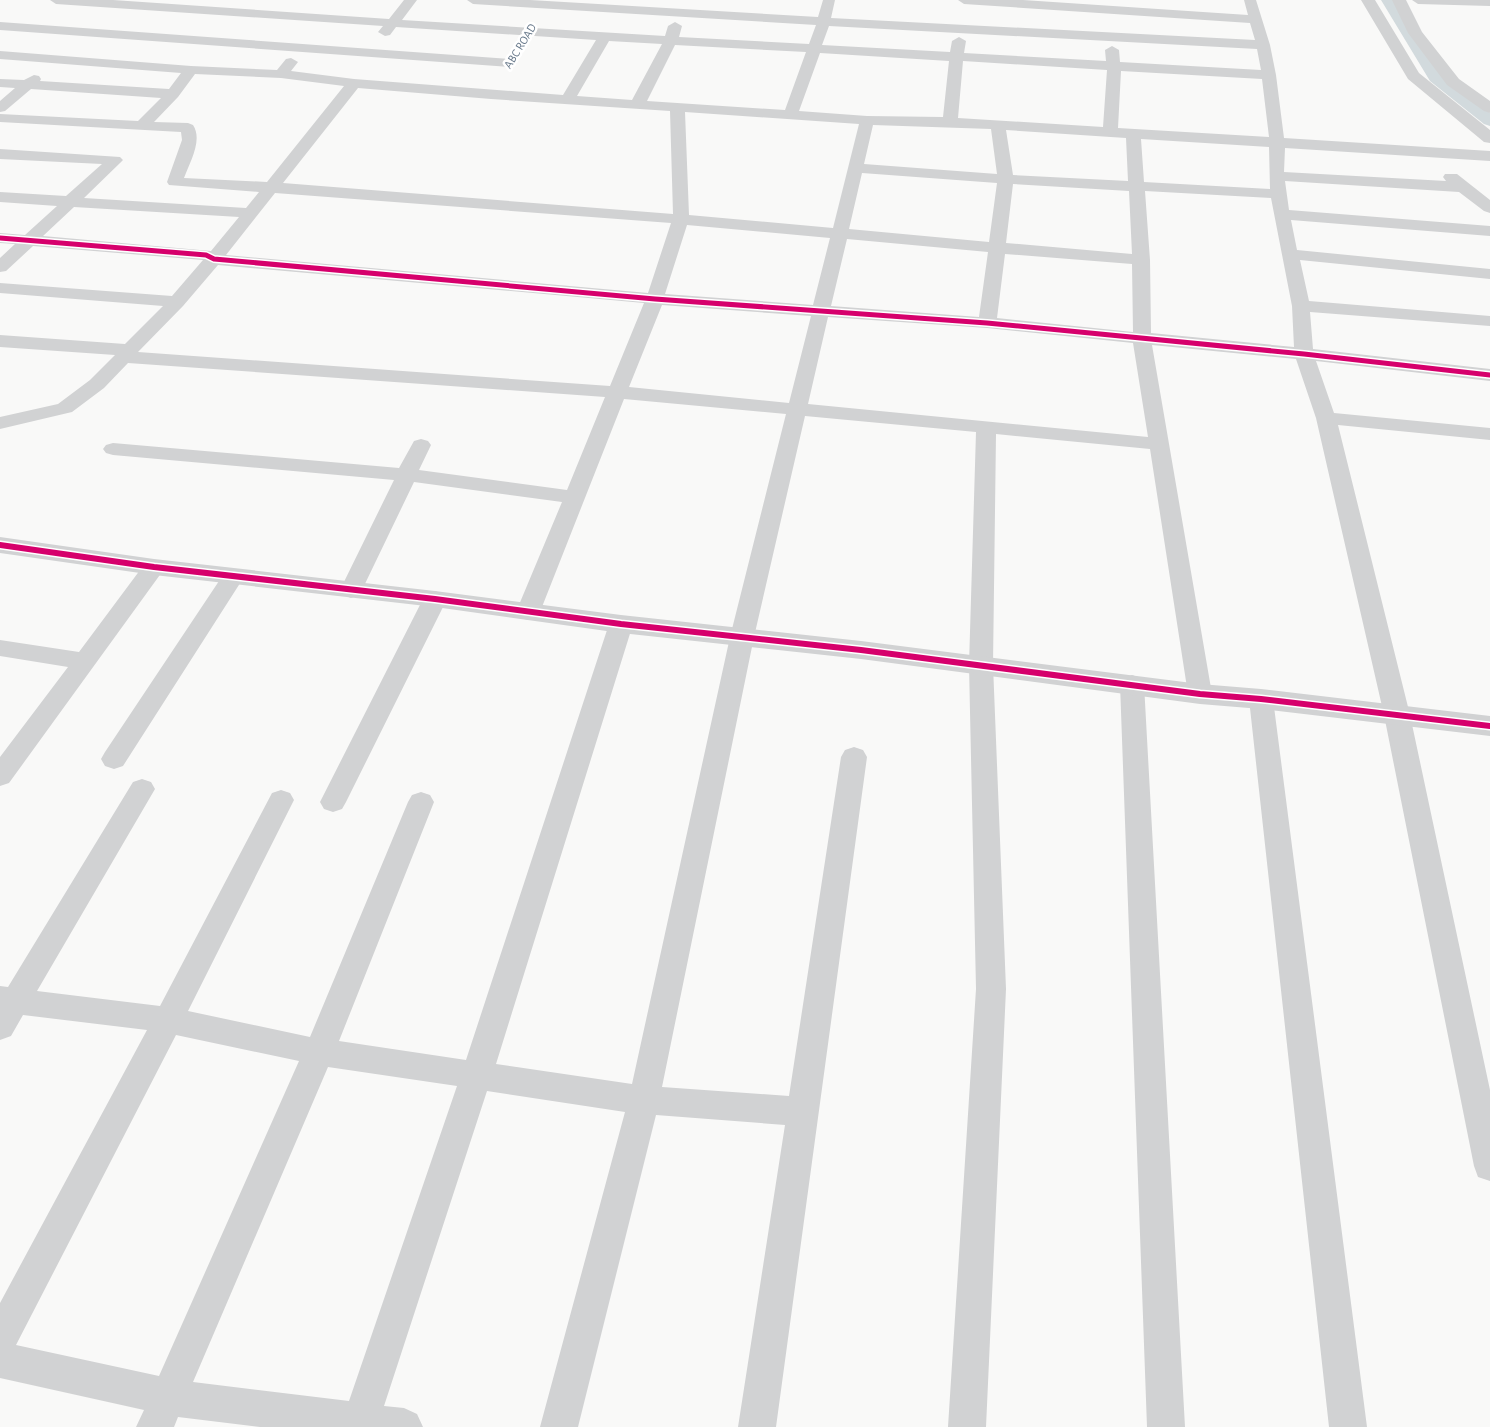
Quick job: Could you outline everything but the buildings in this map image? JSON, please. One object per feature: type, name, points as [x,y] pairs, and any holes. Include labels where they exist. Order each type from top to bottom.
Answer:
[{"type":"street","points":[[58,0],[132,2],[527,32],[814,47],[1269,75]]},
{"type":"street","points":[[260,13],[274,0]]},
{"type":"street","points":[[0,423],[64,408],[97,384],[177,302],[272,186],[367,53],[411,0]]},
{"type":"street","points":[[473,0],[551,3],[678,14],[824,22],[966,10],[1112,5],[1253,10],[1264,45],[1269,75],[1277,143],[1278,195],[1301,306],[1304,354],[1326,418],[1397,715],[1490,1166]]},
{"type":"street","points":[[637,105],[671,40],[678,14],[687,0]]},
{"type":"street","points":[[790,115],[824,22],[829,0]]},
{"type":"street","points":[[1368,0],[1413,76],[1490,138]]},
{"type":"street","points":[[1399,0],[1415,33],[1453,82],[1490,108]]},
{"type":"street","points":[[1418,0],[1490,2]]},
{"type":"street","points":[[0,108],[58,59],[132,2]]},
{"type":"street","name":"ABC ROAD","points":[[491,96],[527,32],[551,3]]},
{"type":"street","points":[[1110,132],[1114,66],[1111,37],[1112,5]]},
{"type":"street","points":[[281,74],[342,6]]},
{"type":"street","points":[[966,10],[1111,37],[1264,45]]},
{"type":"street","points":[[950,122],[956,57],[966,10]]},
{"type":"street","points":[[0,26],[367,53],[514,55]]},
{"type":"street","points":[[568,100],[605,36]]},
{"type":"street","points":[[0,55],[191,70],[281,74],[491,96],[868,120],[950,122],[1134,133],[1420,153],[1490,156]]},
{"type":"street","points":[[142,126],[173,94],[191,70]]},
{"type":"street","points":[[0,83],[173,94]]},
{"type":"street","points":[[528,612],[655,299],[681,220],[677,107]]},
{"type":"street","points":[[0,118],[188,128],[190,140],[176,182],[272,186],[1141,260]]},
{"type":"street","points":[[560,1427],[644,1100],[742,637],[868,120]]},
{"type":"street","points":[[987,323],[1006,179],[998,125]]},
{"type":"street","points":[[1134,133],[1141,260],[1142,339],[1200,694]]},
{"type":"street","points":[[1420,153],[1490,208]]},
{"type":"street","points":[[0,154],[115,160],[0,267]]},
{"type":"street","points":[[855,168],[1278,195],[1463,187]]},
{"type":"street","points":[[1278,195],[1490,231]]},
{"type":"street","points":[[0,197],[249,213]]},
{"type":"street","points":[[0,238],[206,255],[214,259],[655,299],[987,323],[1304,354],[1490,375]]},
{"type":"street","points":[[1290,254],[1490,274]]},
{"type":"street","points":[[0,288],[177,302]]},
{"type":"street","points":[[1301,306],[1490,321]]},
{"type":"street","points":[[0,341],[126,354],[616,392],[1159,444]]},
{"type":"street","points":[[1326,418],[1490,434]]},
{"type":"street","points":[[967,1427],[991,989],[981,665],[986,428]]},
{"type":"street","points":[[351,590],[421,445]]},
{"type":"street","points":[[113,449],[406,475],[574,497]]},
{"type":"street","points":[[0,545],[233,577],[435,599],[621,624],[981,665],[1200,694],[1261,699],[1490,726]]},
{"type":"street","points":[[5,762],[86,660],[154,567]]},
{"type":"street","points":[[114,759],[233,577]]},
{"type":"street","points":[[333,802],[435,599]]},
{"type":"street","points":[[360,1424],[477,1074],[621,624]]},
{"type":"street","points":[[0,648],[86,660]]},
{"type":"street","points":[[1132,684],[1166,1427]]},
{"type":"street","points":[[1261,699],[1348,1427]]},
{"type":"street","points":[[757,1427],[854,757]]},
{"type":"street","points":[[0,1027],[8,1000],[142,789]]},
{"type":"street","points":[[0,1339],[168,1020],[281,800]]},
{"type":"street","points":[[162,1412],[319,1052],[421,802]]},
{"type":"street","points":[[8,1000],[168,1020],[319,1052],[644,1100],[802,1112]]},
{"type":"street","points":[[0,1360],[162,1412],[404,1427]]},
{"type":"waterway","points":[[1388,0],[1436,78],[1490,121]]},
{"type":"cycle path","points":[[0,238],[206,255],[214,259],[655,299],[987,323],[1304,354],[1490,375]]},
{"type":"cycle path","points":[[0,545],[154,567],[435,599],[621,624],[861,650],[1200,694],[1261,699],[1490,726]]}]
